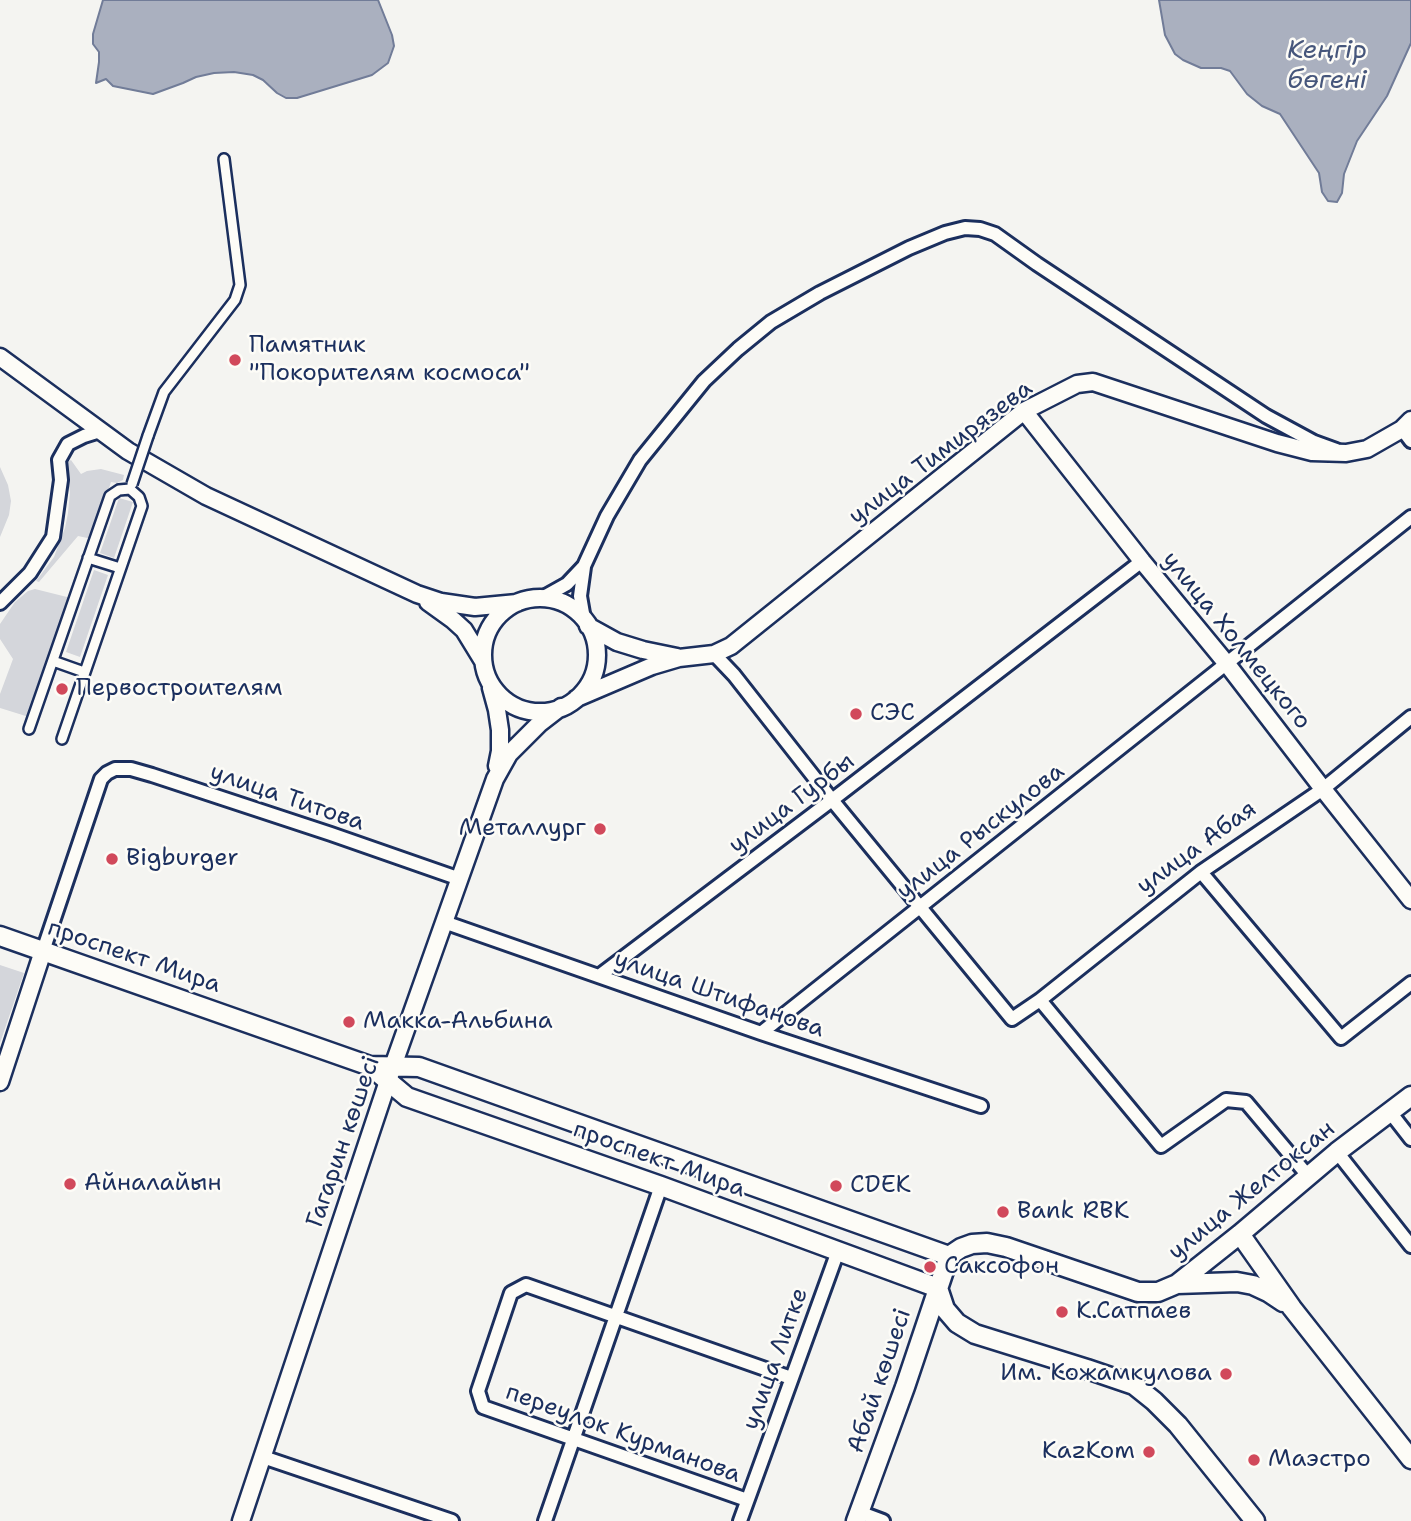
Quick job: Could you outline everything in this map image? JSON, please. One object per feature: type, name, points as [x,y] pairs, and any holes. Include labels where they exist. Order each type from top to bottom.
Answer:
[{"type":"main road","name":"проспект Мира","points":[[0,936],[370,1066],[391,1074],[407,1097],[661,1186],[938,1289]]},
{"type":"main road","name":"проспект Мира","points":[[391,1074],[419,1067],[949,1256]]},
{"type":"main road","name":"улица Желтоксан","points":[[949,1256],[972,1244],[987,1243],[1138,1292],[1158,1292],[1177,1284],[1411,1096]]},
{"type":"main road","points":[[1240,1234],[1292,1308],[1411,1459]]},
{"type":"main road","name":"Абай көшесі","points":[[858,1517],[949,1256]]},
{"type":"main road","points":[[1177,1284],[1237,1282],[1253,1285],[1292,1308]]},
{"type":"main road","points":[[938,1289],[945,1309],[957,1323],[975,1334],[1134,1385],[1178,1425],[1255,1521]]},
{"type":"street","points":[[131,487],[164,391],[235,300],[240,285],[224,159]]},
{"type":"street","points":[[577,698],[590,682],[596,663],[595,642],[586,623],[580,596],[584,566],[607,516],[640,460],[704,381],[771,322],[820,293],[945,233],[965,228],[995,234],[1266,416],[1314,442],[1346,453]]},
{"type":"street","points":[[0,356],[128,451],[205,496],[417,594],[441,602],[475,607],[517,603]]},
{"type":"street","name":"улица Тимирязева","points":[[679,658],[715,654],[731,646],[1024,411],[1077,384],[1093,382],[1312,452],[1346,453],[1367,449],[1408,430]]},
{"type":"street","name":"улица Холмецкого","points":[[1024,411],[1227,664],[1411,900]]},
{"type":"street","points":[[0,603],[30,573],[54,537],[61,480],[59,460],[68,444],[100,431]]},
{"type":"street","points":[[30,729],[110,496],[131,487]]},
{"type":"street","points":[[62,739],[142,506],[131,487]]},
{"type":"street","name":"улица Рыскулова","points":[[761,1033],[1411,517]]},
{"type":"street","points":[[88,558],[120,568]]},
{"type":"street","name":"улица Гурбы","points":[[599,976],[1142,561]]},
{"type":"street","points":[[542,598],[567,584],[584,566]]},
{"type":"street","points":[[417,594],[464,630],[483,662],[500,730],[500,751],[495,779]]},
{"type":"street","points":[[483,662],[486,638],[498,617],[517,603],[542,598],[568,606],[586,623],[617,642],[679,658]]},
{"type":"street","points":[[715,654],[919,908]]},
{"type":"street","points":[[495,779],[509,754],[539,724],[561,708],[626,676],[679,658]]},
{"type":"street","points":[[53,661],[84,672]]},
{"type":"street","points":[[490,682],[504,700],[514,706],[526,710],[550,711],[561,708]]},
{"type":"street","name":"улица Абая","points":[[919,908],[1012,1019],[1040,1000],[1201,872],[1323,789],[1411,717]]},
{"type":"street","name":"улица Титова","points":[[43,951],[101,779],[115,769],[123,768],[152,775],[460,879]]},
{"type":"street","name":"Гагарин көшесі","points":[[241,1521],[391,1074],[495,779]]},
{"type":"street","points":[[1201,872],[1341,1038],[1411,983]]},
{"type":"street","name":"улица Штифанова","points":[[444,922],[761,1033],[981,1106]]},
{"type":"street","points":[[0,1083],[43,951]]},
{"type":"street","points":[[1040,1000],[1161,1146],[1226,1100],[1246,1102],[1309,1177]]},
{"type":"street","points":[[1390,1112],[1411,1139]]},
{"type":"street","points":[[1337,1153],[1411,1246]]},
{"type":"street","points":[[545,1521],[661,1186]]},
{"type":"street","name":"улица Литке","points":[[740,1521],[838,1251]]},
{"type":"street","name":"переулок Курманова","points":[[747,1500],[483,1407],[478,1391],[511,1293],[526,1285],[791,1378]]},
{"type":"street","points":[[263,1457],[452,1521]]},
{"type":"street","points":[[858,1517],[883,1521]]},
{"type":"shaded area","points":[[71,460],[81,474],[101,469],[124,475],[123,480],[111,482],[92,539],[78,536],[39,582],[36,581],[54,557],[65,528],[70,492],[66,468]]},
{"type":"shaded area","points":[[0,467],[11,501],[9,515],[0,537]]},
{"type":"shaded area","points":[[119,498],[133,502],[114,558],[100,553]]},
{"type":"shaded area","points":[[94,570],[108,575],[80,657],[66,652]]},
{"type":"shaded area","points":[[35,589],[71,598],[29,717],[0,708],[0,694],[13,659],[0,639],[0,624],[15,602],[28,591]]},
{"type":"shaded area","points":[[0,965],[24,973],[0,1043]]},
{"type":"water","points":[[103,0],[378,0],[394,46],[388,63],[372,75],[297,98],[286,98],[253,75],[234,72],[196,77],[153,94],[113,86],[106,79],[96,83],[99,52],[93,44],[93,34]]},
{"type":"water","name":"Кеңгір бөгені","points":[[1159,0],[1411,0],[1411,43],[1387,96],[1357,141],[1337,202],[1328,201],[1322,192],[1319,173],[1280,114],[1262,106],[1247,94],[1230,71],[1201,68],[1175,54],[1165,35]]},
{"type":"place","name":"Памятник \"Покорителям космоса\"","points":[[235,360]]},
{"type":"place","name":"Первостроителям","points":[[62,689]]},
{"type":"place","name":"СЭС","points":[[856,714]]},
{"type":"place","name":"Металлург","points":[[600,829]]},
{"type":"place","name":"Bigburger","points":[[112,859]]},
{"type":"place","name":"Макка-Альбина","points":[[349,1022]]},
{"type":"place","name":"Айналайын","points":[[70,1184]]},
{"type":"place","name":"CDEK","points":[[836,1186]]},
{"type":"place","name":"Bank RBK","points":[[1003,1212]]},
{"type":"place","name":"Саксофон","points":[[930,1267]]},
{"type":"place","name":"К.Сатпаев","points":[[1062,1312]]},
{"type":"place","name":"Им. Кожамкулова","points":[[1226,1374]]},
{"type":"place","name":"KazKom","points":[[1149,1452]]},
{"type":"place","name":"Маэстро","points":[[1254,1460]]}]
